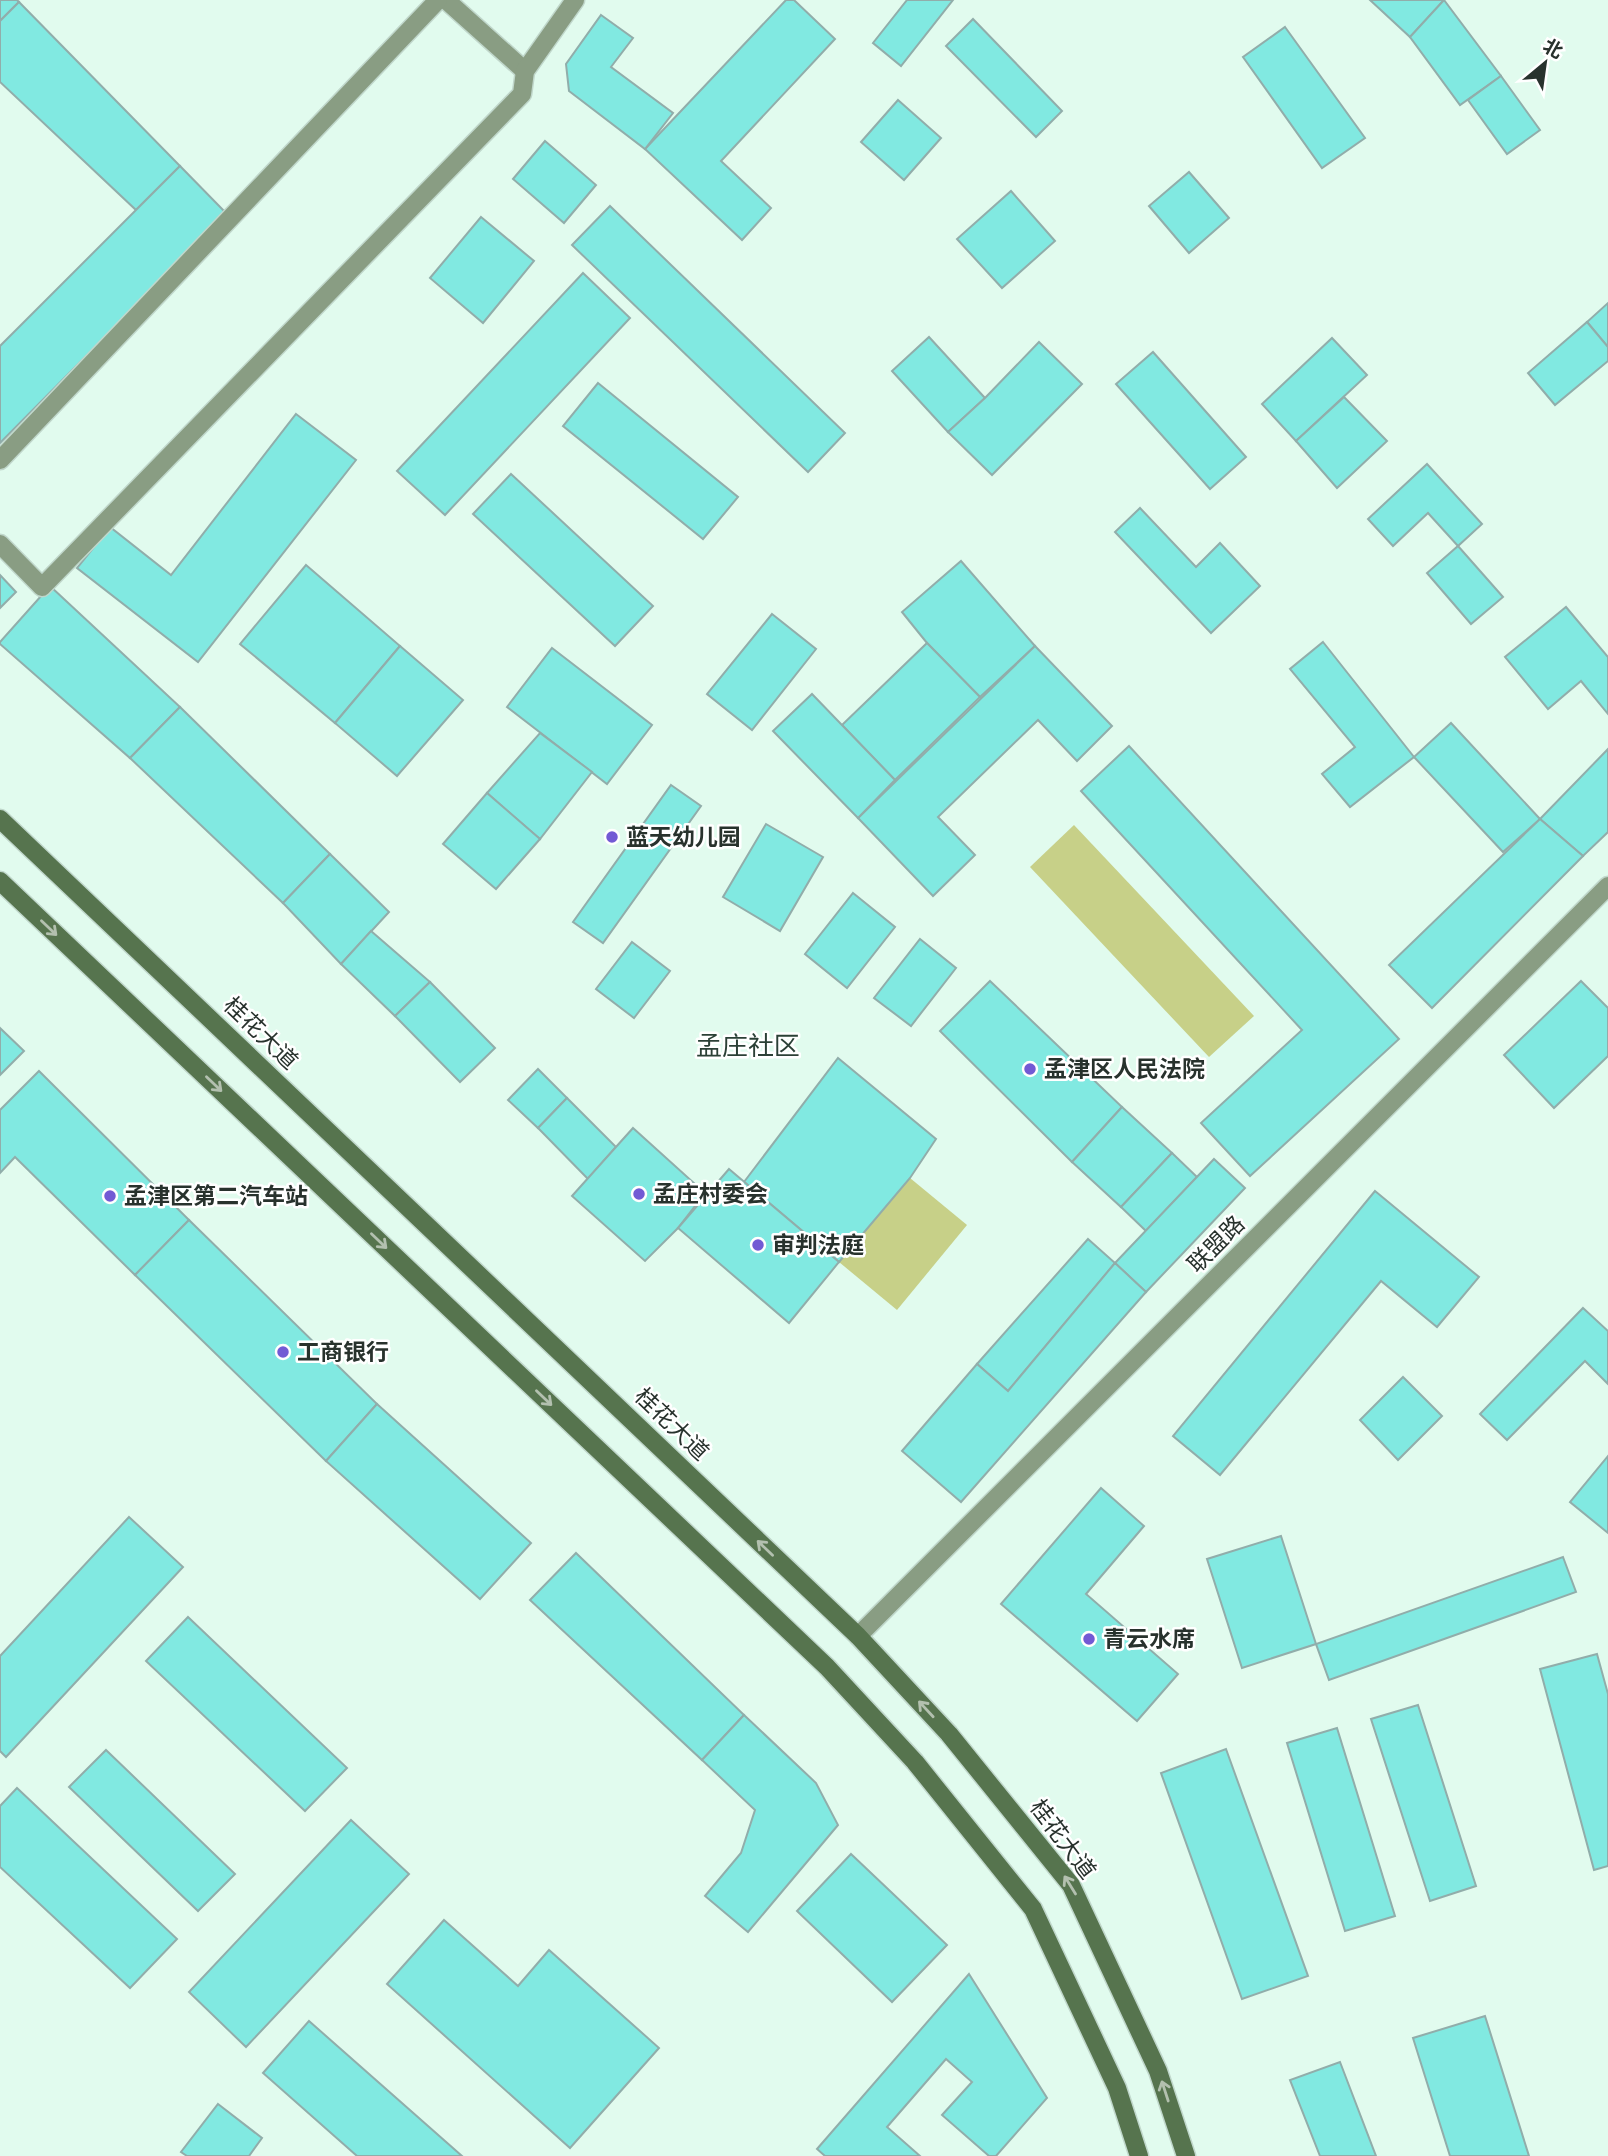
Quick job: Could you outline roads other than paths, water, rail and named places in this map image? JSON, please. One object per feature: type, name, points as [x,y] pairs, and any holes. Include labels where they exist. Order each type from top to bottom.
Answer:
[{"type":"main road","name":"桂花大道","points":[[0,819],[858,1636],[949,1734],[1071,1885],[1158,2071],[1186,2156]]},
{"type":"main road","points":[[0,881],[827,1667],[915,1762],[1033,1909],[1117,2088],[1139,2156]]},
{"type":"street","points":[[0,460],[438,0]]},
{"type":"street","points":[[446,0],[525,71]]},
{"type":"street","points":[[2,551],[42,587],[522,94],[525,71],[575,0]]},
{"type":"street","name":"联盟路","points":[[858,1636],[1608,886]]},
{"type":"place","name":"蓝天幼儿园","points":[[612,837]]},
{"type":"place","name":"孟津区人民法院","points":[[1030,1069]]},
{"type":"place","name":"孟庄村委会","points":[[639,1194]]},
{"type":"place","name":"孟津区第二汽车站","points":[[110,1196]]},
{"type":"place","name":"审判法庭","points":[[758,1245]]},
{"type":"place","name":"工商银行","points":[[283,1352]]},
{"type":"place","name":"青云水席","points":[[1089,1639]]},
{"type":"district","name":"孟庄社区","points":[[748,1046]]}]
